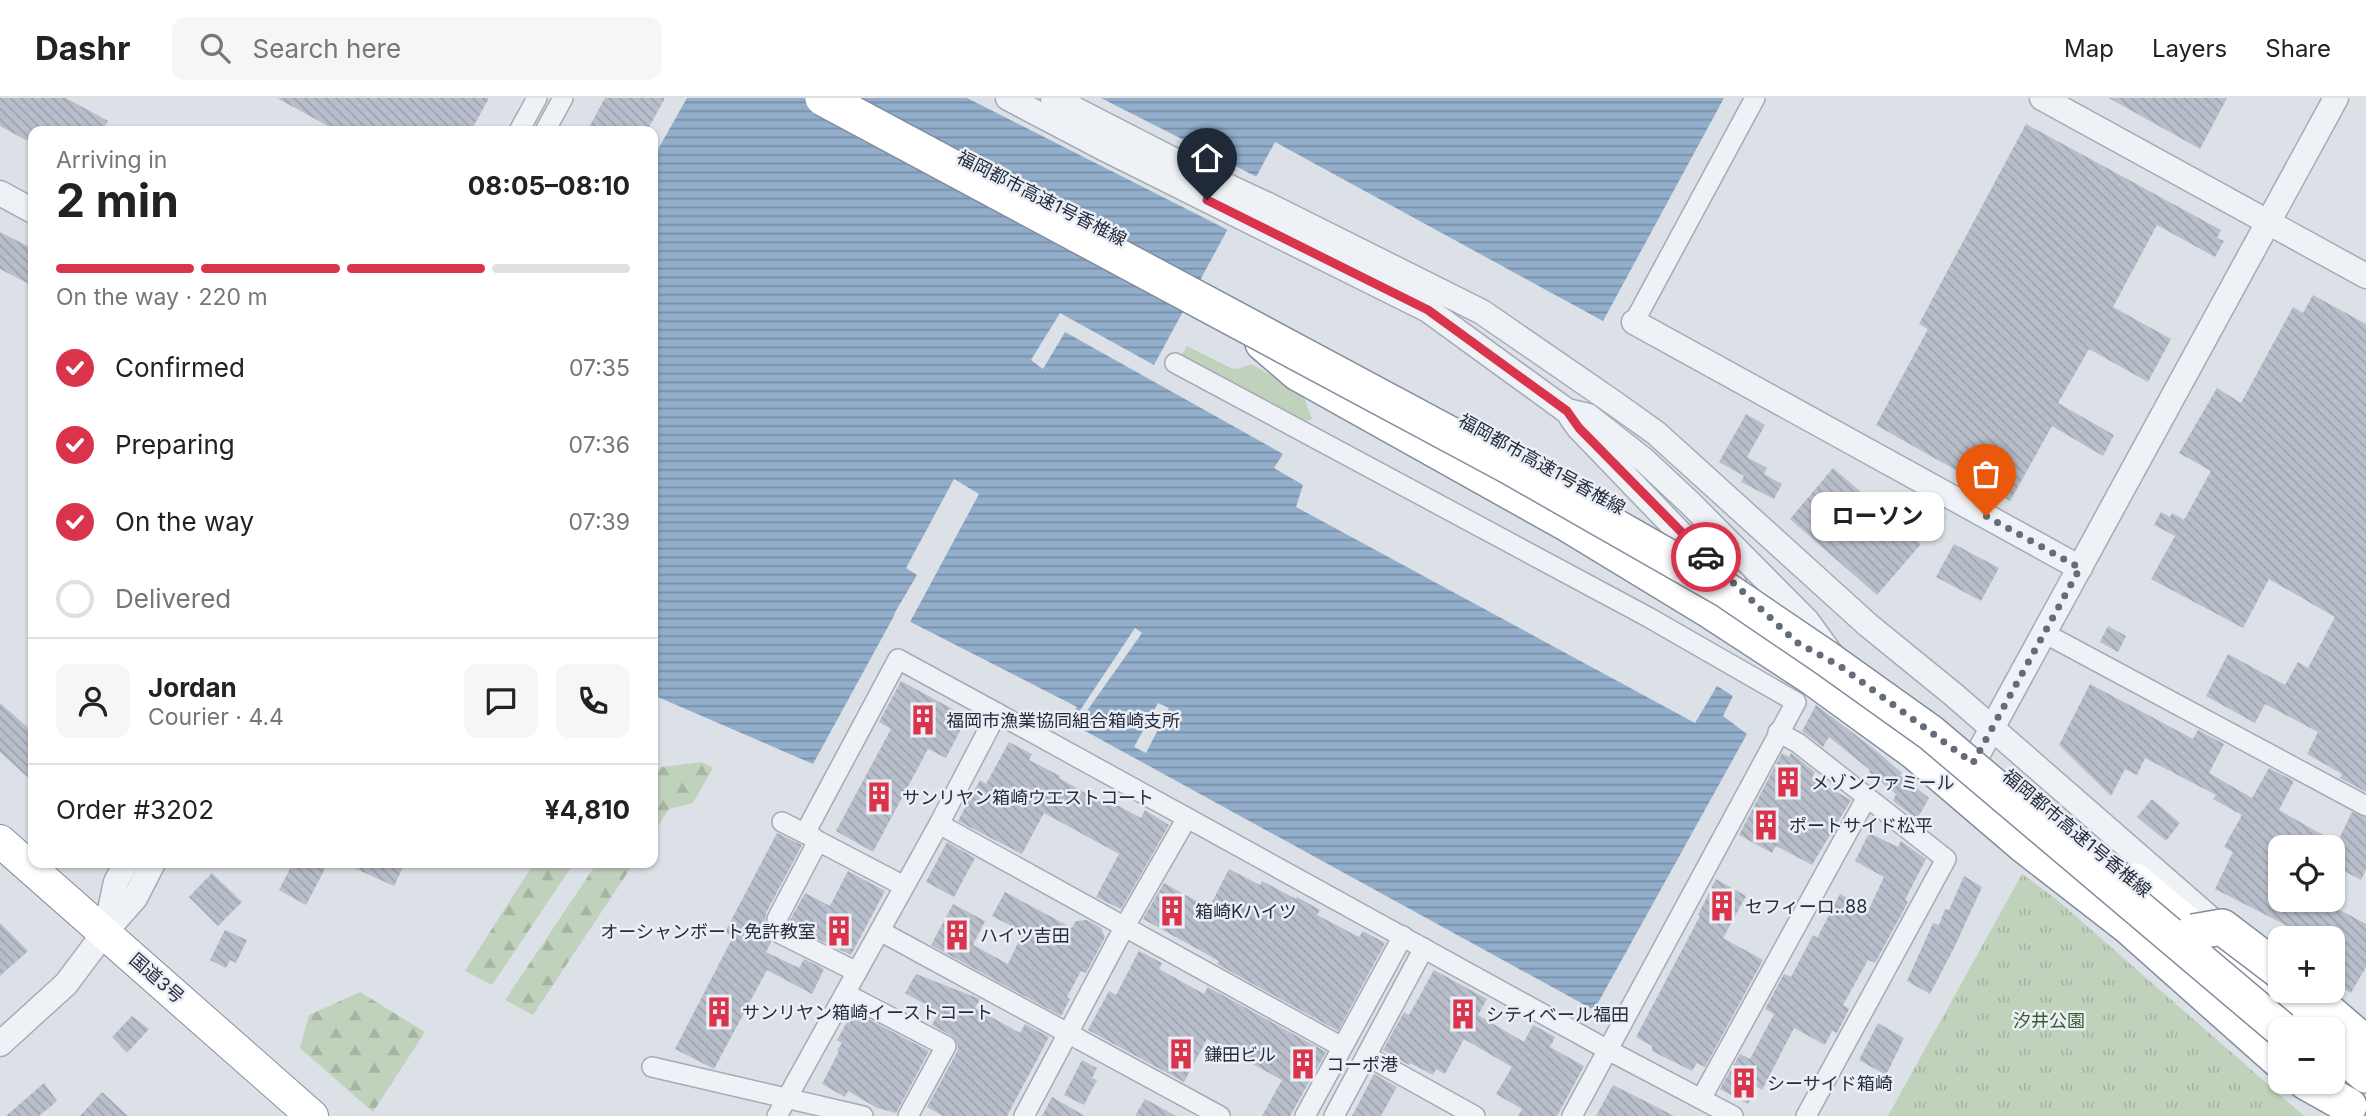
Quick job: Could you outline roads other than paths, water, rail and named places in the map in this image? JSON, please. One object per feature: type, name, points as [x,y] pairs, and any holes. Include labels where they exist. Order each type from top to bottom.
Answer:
[{"type":"highway","name":"福岡都市高速1号香椎線","points":[[823,98],[1600,517],[1726,590],[1826,657],[1931,733],[2268,1018]]},
{"type":"highway","name":"福岡都市高速1号香椎線","points":[[844,98],[1241,301],[1535,458],[1712,563],[1837,645],[1978,749],[2296,1017]]},
{"type":"highway","points":[[1235,319],[1298,373],[1568,524],[1711,611],[1812,677],[1914,752],[2025,846],[2128,926],[2268,1050]]},
{"type":"highway","name":"国道3号","points":[[0,841],[28,865]]},
{"type":"highway","name":"国道3号","points":[[31,868],[312,1116]]},
{"type":"highway","points":[[2193,932],[2221,927],[2268,962]]},
{"type":"highway","points":[[2317,1003],[2366,1044]]},
{"type":"highway","points":[[2345,1057],[2366,1075]]},
{"type":"street","points":[[522,126],[537,98]]},
{"type":"street","points":[[548,126],[563,98]]},
{"type":"street","points":[[1008,98],[1428,310],[1567,411],[1588,416],[1644,460],[1690,503],[1807,621],[1840,666],[1973,763],[2069,840],[2216,971],[2274,1017]]},
{"type":"street","points":[[1054,98],[1195,172],[1268,205],[1482,312],[1656,433],[1868,625],[1992,729],[2268,970]]},
{"type":"street","points":[[1755,98],[1634,322],[2080,568]]},
{"type":"street","points":[[2042,98],[2366,275]]},
{"type":"street","points":[[1973,763],[2336,98]]},
{"type":"street","points":[[0,193],[28,208]]},
{"type":"street","points":[[1175,363],[1648,617],[1796,702],[1572,1116]]},
{"type":"street","points":[[2044,633],[2366,806]]},
{"type":"street","points":[[857,972],[781,934],[777,919],[812,837],[898,659],[1608,1050],[1733,1116]]},
{"type":"street","points":[[777,1116],[939,824],[997,713]]},
{"type":"street","points":[[1778,733],[1798,743],[1946,859],[1806,1116]]},
{"type":"street","points":[[1701,1099],[1867,797]]},
{"type":"street","points":[[1024,1116],[1125,926],[1187,818]]},
{"type":"street","points":[[782,822],[904,886]]},
{"type":"street","points":[[939,824],[1342,1047]]},
{"type":"street","points":[[105,932],[116,882],[123,868]]},
{"type":"street","points":[[0,1044],[66,984],[105,932],[135,898],[150,868]]},
{"type":"street","points":[[880,931],[1220,1116]]},
{"type":"street","points":[[1305,1116],[1403,936]]},
{"type":"street","points":[[1334,1116],[1424,948]]},
{"type":"street","points":[[846,994],[946,1046],[908,1116]]},
{"type":"street","points":[[2304,1003],[2318,1017]]},
{"type":"street","points":[[2345,1040],[2366,1057]]},
{"type":"street","points":[[1367,1056],[1475,1116]]},
{"type":"street","points":[[652,1067],[863,1116]]},
{"type":"water","points":[[687,98],[1724,98],[1603,321],[1275,142],[1154,365],[1060,313],[1031,360],[1043,369],[1065,332],[1283,454],[1274,468],[1303,485],[1296,507],[1695,723],[1717,686],[1733,696],[1723,716],[1747,734],[1594,1010],[1067,721],[1077,707],[895,614],[813,764],[658,697],[658,149]]},
{"type":"place","name":"ローソン","points":[[1986,516]]},
{"type":"place","name":"福岡市漁業協同組合箱崎支所","points":[[923,720]]},
{"type":"place","name":"メゾンファミール","points":[[1788,782]]},
{"type":"place","name":"サンリヤン箱崎ウエストコート","points":[[879,797]]},
{"type":"place","name":"ポートサイド松平","points":[[1766,825]]},
{"type":"place","name":"セフィーロ‥88","points":[[1722,906]]},
{"type":"place","name":"箱崎Kハイツ","points":[[1172,911]]},
{"type":"place","name":"オーシャンボート免許教室","points":[[839,931]]},
{"type":"place","name":"ハイツ吉田","points":[[957,935]]},
{"type":"place","name":"サンリヤン箱崎イーストコート","points":[[719,1012]]},
{"type":"place","name":"シティベール福田","points":[[1463,1014]]},
{"type":"place","name":"鎌田ビル","points":[[1181,1054]]},
{"type":"place","name":"コーポ港","points":[[1303,1064]]},
{"type":"place","name":"シーサイド箱崎","points":[[1744,1083]]},
{"type":"park label","name":"汐井公園","points":[[2049,1020]]}]
